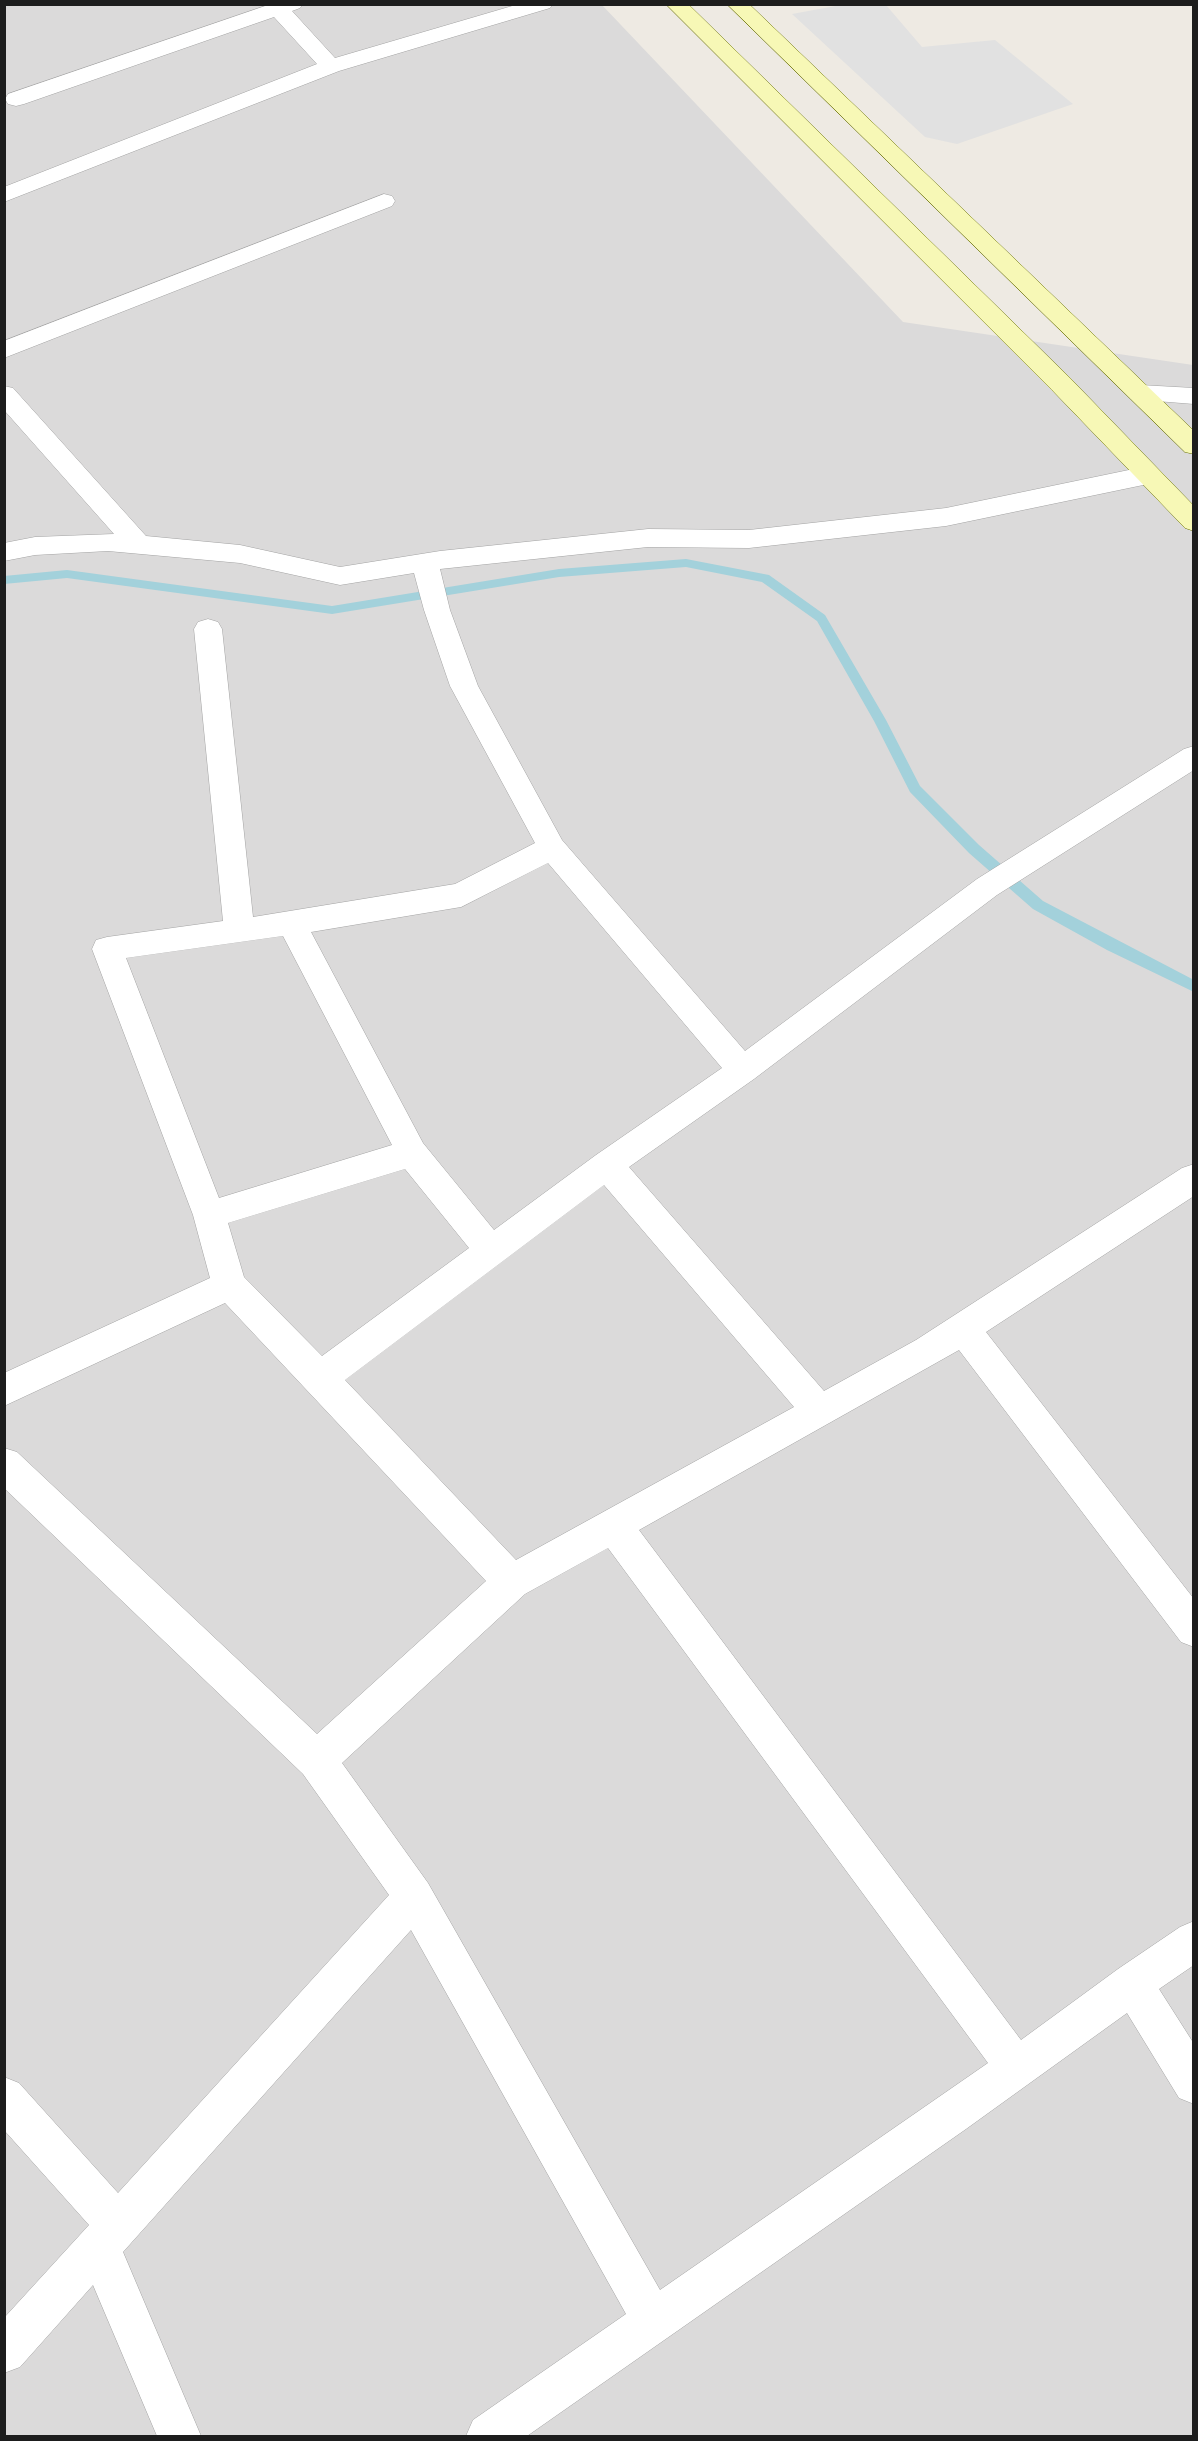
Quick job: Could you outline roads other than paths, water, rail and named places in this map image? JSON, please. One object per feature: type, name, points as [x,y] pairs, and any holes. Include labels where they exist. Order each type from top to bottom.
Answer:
[{"type":"main road","points":[[676,4],[1061,384],[1194,522]]},
{"type":"main road","points":[[737,4],[1194,446]]},
{"type":"street","points":[[4,195],[331,66],[543,4]]},
{"type":"street","points":[[16,99],[286,7],[331,66]]},
{"type":"street","points":[[4,350],[384,201]]},
{"type":"street","points":[[1140,393],[1194,396]]},
{"type":"street","points":[[4,394],[139,545]]},
{"type":"street","points":[[4,552],[35,546],[108,542],[240,554],[340,576],[426,568],[648,538],[749,539],[946,518],[1148,475]]},
{"type":"street","points":[[426,568],[437,610],[464,686],[552,848],[743,1070]]},
{"type":"street","points":[[208,629],[239,930]]},
{"type":"street","points":[[320,1378],[490,1250],[743,1070],[987,887],[1194,756]]},
{"type":"street","points":[[512,1582],[229,1285],[209,1215],[107,950],[461,895],[552,848]]},
{"type":"street","points":[[291,923],[412,1153],[490,1250]]},
{"type":"street","points":[[209,1215],[412,1153]]},
{"type":"street","points":[[607,1165],[819,1411]]},
{"type":"street","points":[[317,1760],[512,1582],[928,1351],[1194,1178]]},
{"type":"street","points":[[4,1390],[229,1285]]},
{"type":"street","points":[[962,1327],[1194,1629]]},
{"type":"street","points":[[4,1464],[317,1760],[414,1897],[653,2320]]},
{"type":"street","points":[[614,1526],[1017,2068]]},
{"type":"street","points":[[4,2351],[414,1897]]},
{"type":"street","points":[[489,2436],[1017,2068],[1132,1983],[1194,1941]]},
{"type":"street","points":[[1132,1983],[1194,2083]]},
{"type":"street","points":[[4,2098],[109,2236],[179,2436]]},
{"type":"waterway","points":[[4,580],[67,574],[332,610],[559,573],[686,563],[765,578],[821,618],[880,720],[915,789],[974,849],[1038,905],[1112,946],[1194,987]]}]
